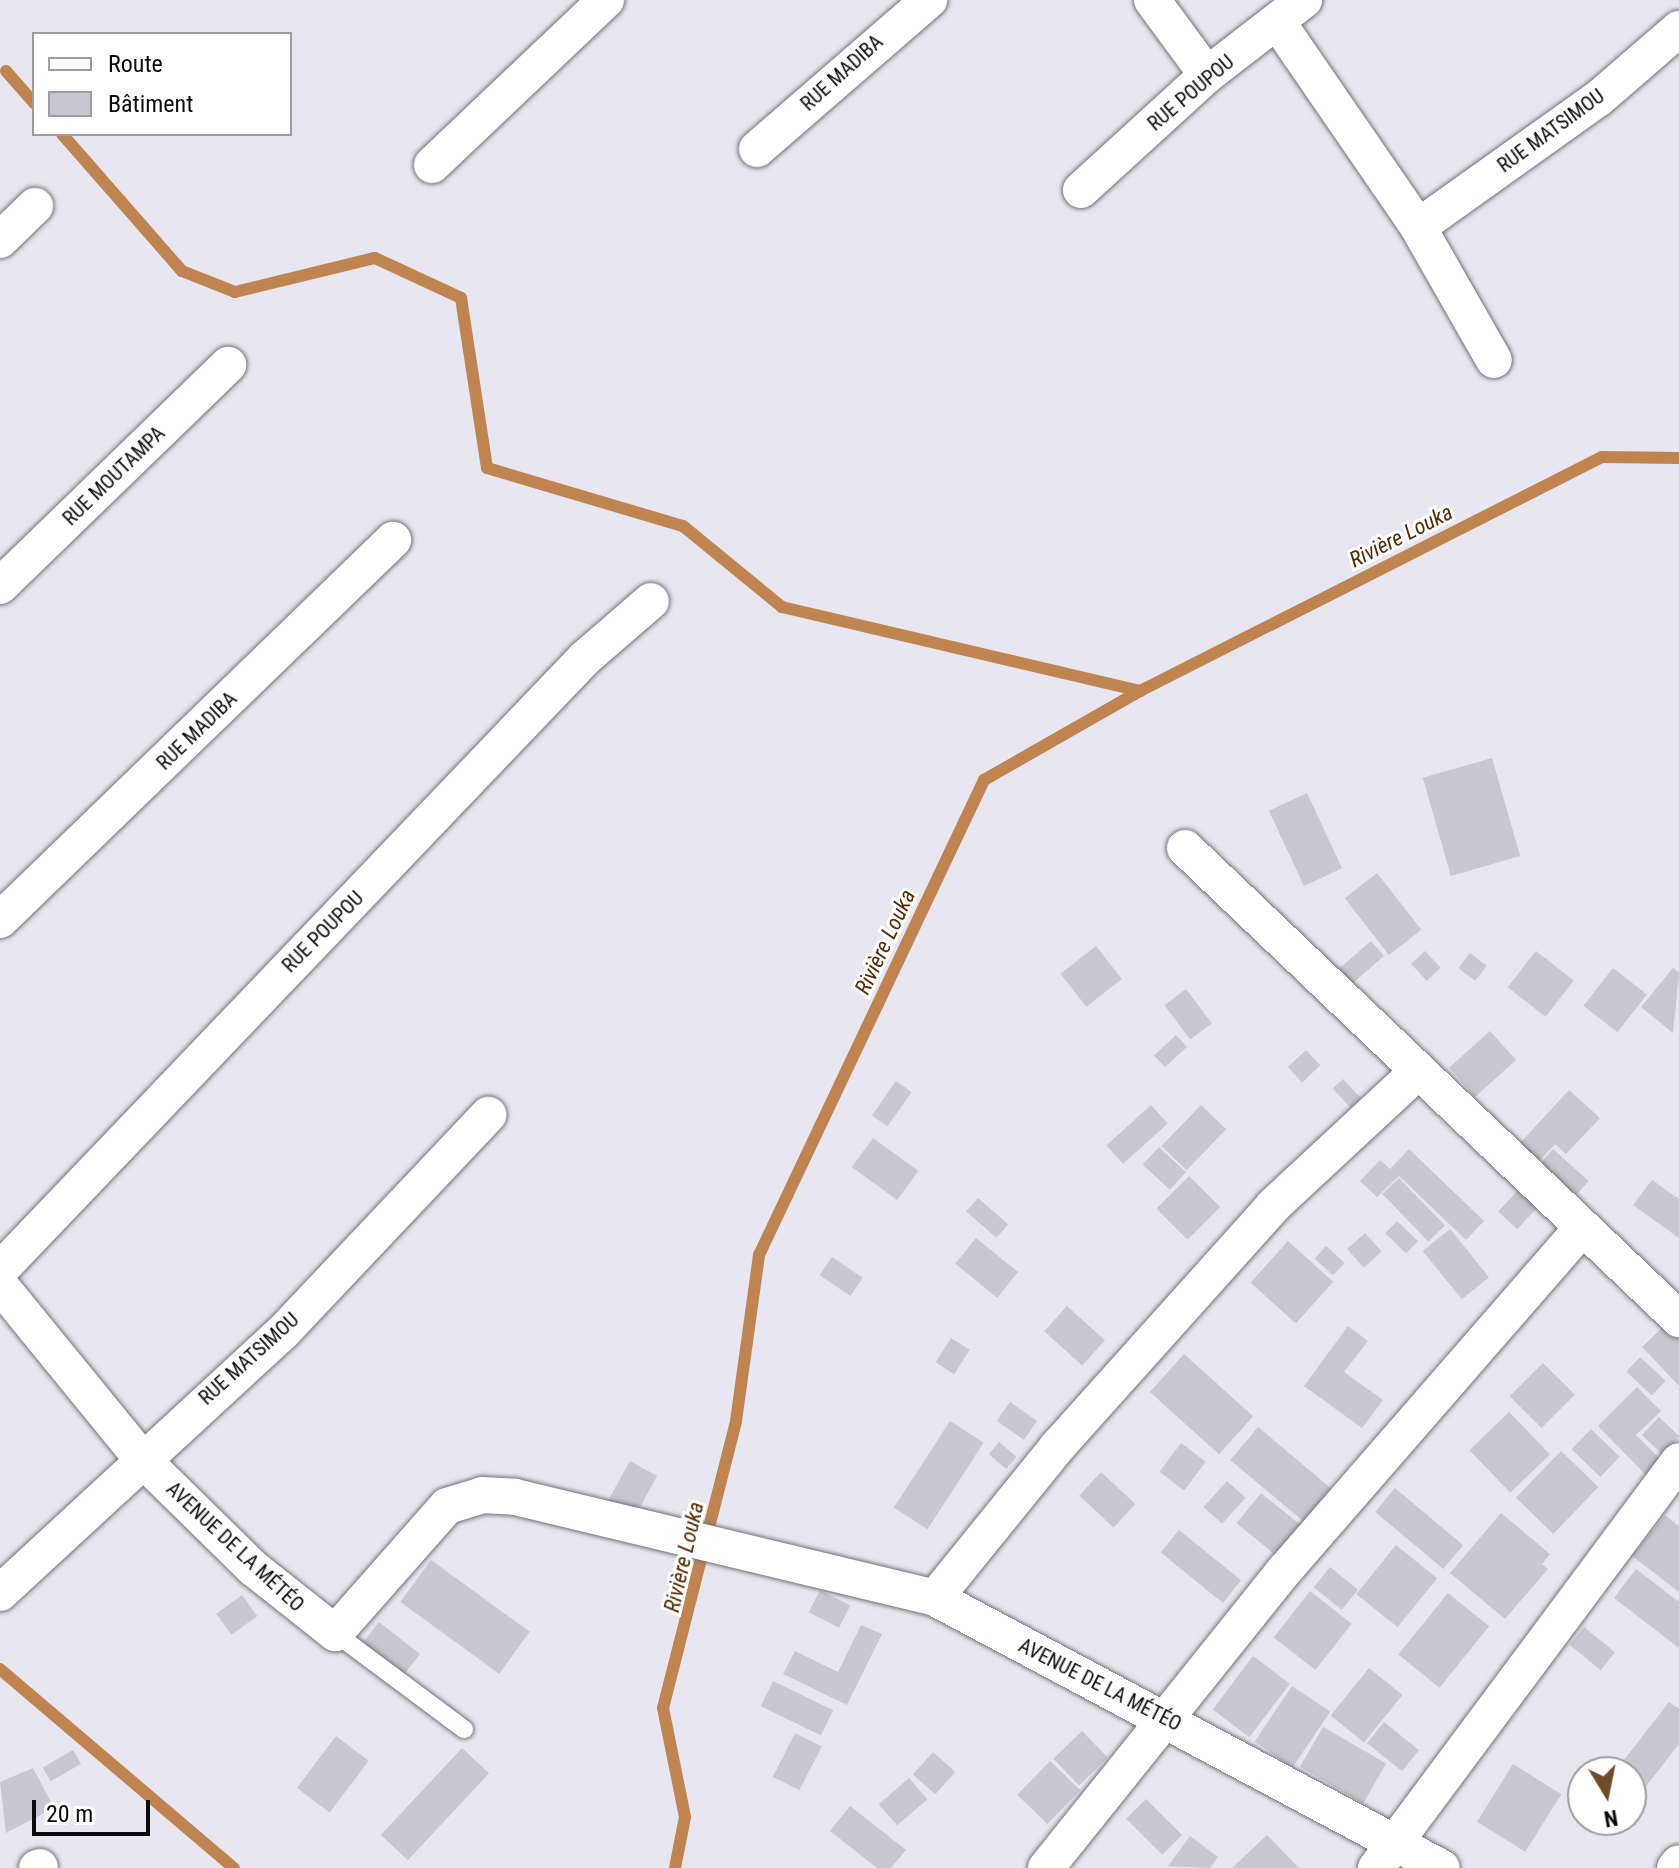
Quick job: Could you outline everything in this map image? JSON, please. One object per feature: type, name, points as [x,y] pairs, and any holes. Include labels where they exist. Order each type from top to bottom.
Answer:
[{"type":"street","points":[[432,165],[606,0]]},
{"type":"street","name":"RUE MADIBA","points":[[757,149],[929,0]]},
{"type":"street","points":[[1152,0],[1207,75]]},
{"type":"street","points":[[1291,12],[1494,360]]},
{"type":"street","name":"RUE POUPOU","points":[[1081,190],[1207,75],[1291,12]]},
{"type":"street","name":"RUE MATSIMOU","points":[[1418,227],[1599,98],[1679,29]]},
{"type":"street","points":[[0,240],[35,206]]},
{"type":"street","name":"RUE MOUTAMPA","points":[[0,586],[228,365]]},
{"type":"street","name":"RUE MADIBA","points":[[0,920],[393,540]]},
{"type":"street","name":"RUE POUPOU","points":[[0,1270],[585,658],[651,601]]},
{"type":"street","points":[[1185,848],[1416,1073],[1679,1319]]},
{"type":"street","points":[[935,1598],[1058,1446],[1273,1206],[1416,1073]]},
{"type":"street","name":"RUE MATSIMOU","points":[[0,1593],[283,1332],[488,1115]]},
{"type":"street","points":[[1046,1868],[1164,1717],[1582,1228]]},
{"type":"street","name":"AVENUE DE LA MÉTÉO","points":[[0,1285],[142,1459],[253,1568],[335,1633],[435,1516],[482,1495],[515,1497],[683,1541],[935,1598],[1164,1717],[1387,1855],[1442,1868]]},
{"type":"street","points":[[1387,1855],[1679,1461]]},
{"type":"street","points":[[1675,1868],[1679,1863]]},
{"type":"lane","points":[[335,1633],[464,1729]]},
{"type":"building","points":[[1492,758],[1520,856],[1451,876],[1423,778]]},
{"type":"building","points":[[1307,793],[1342,868],[1304,886],[1269,811]]},
{"type":"building","points":[[1377,873],[1421,930],[1389,955],[1345,898]]},
{"type":"building","points":[[1371,941],[1384,956],[1343,992],[1330,976]]},
{"type":"building","points":[[1096,946],[1122,979],[1086,1007],[1061,974]]},
{"type":"building","points":[[1425,951],[1441,968],[1427,981],[1411,964]]},
{"type":"building","points":[[1536,951],[1574,981],[1546,1017],[1508,987]]},
{"type":"building","points":[[1470,953],[1487,966],[1475,981],[1459,968]]},
{"type":"building","points":[[1613,968],[1647,994],[1617,1032],[1583,1006]]},
{"type":"building","points":[[1673,968],[1679,973],[1673,1033],[1641,1007]]},
{"type":"building","points":[[1186,989],[1212,1023],[1190,1040],[1164,1005]]},
{"type":"building","points":[[1490,1031],[1516,1060],[1475,1097],[1449,1068]]},
{"type":"building","points":[[1176,1035],[1187,1047],[1165,1067],[1154,1055]]},
{"type":"building","points":[[1306,1050],[1320,1065],[1302,1082],[1288,1067]]},
{"type":"building","points":[[1343,1079],[1361,1098],[1350,1108],[1333,1089]]},
{"type":"building","points":[[896,1081],[912,1092],[887,1126],[872,1115]]},
{"type":"building","points":[[1569,1090],[1600,1118],[1566,1154],[1555,1144],[1530,1171],[1510,1154]]},
{"type":"building","points":[[1151,1105],[1168,1124],[1123,1164],[1106,1145]]},
{"type":"building","points":[[1201,1105],[1226,1129],[1187,1170],[1161,1146]]},
{"type":"building","points":[[873,1138],[918,1171],[897,1200],[852,1167]]},
{"type":"building","points":[[1159,1147],[1186,1172],[1170,1190],[1143,1165]]},
{"type":"building","points":[[1409,1149],[1484,1221],[1466,1240],[1399,1176],[1377,1197],[1360,1181],[1380,1160],[1390,1169]]},
{"type":"building","points":[[1553,1149],[1589,1181],[1570,1202],[1534,1170]]},
{"type":"building","points":[[1189,1176],[1220,1207],[1188,1240],[1156,1209]]},
{"type":"building","points":[[1399,1178],[1445,1225],[1428,1241],[1382,1194]]},
{"type":"building","points":[[1652,1180],[1679,1199],[1679,1238],[1633,1205]]},
{"type":"building","points":[[1520,1188],[1539,1206],[1517,1229],[1498,1211]]},
{"type":"building","points":[[978,1198],[1008,1224],[996,1238],[966,1212]]},
{"type":"building","points":[[1397,1221],[1418,1241],[1406,1253],[1385,1233]]},
{"type":"building","points":[[1450,1229],[1489,1277],[1462,1299],[1423,1251]]},
{"type":"building","points":[[1365,1233],[1382,1252],[1364,1268],[1347,1249]]},
{"type":"building","points":[[976,1238],[1018,1272],[997,1298],[955,1264]]},
{"type":"building","points":[[1288,1241],[1333,1282],[1296,1323],[1251,1283]]},
{"type":"building","points":[[1326,1246],[1345,1263],[1333,1275],[1315,1259]]},
{"type":"building","points":[[832,1257],[863,1278],[850,1296],[820,1275]]},
{"type":"building","points":[[1067,1306],[1105,1340],[1082,1365],[1044,1331]]},
{"type":"building","points":[[1665,1325],[1679,1339],[1679,1386],[1642,1347]]},
{"type":"building","points":[[1348,1326],[1368,1341],[1344,1372],[1383,1400],[1362,1428],[1304,1386]]},
{"type":"building","points":[[951,1338],[970,1350],[954,1374],[936,1363]]},
{"type":"building","points":[[1184,1354],[1253,1416],[1219,1454],[1150,1392]]},
{"type":"building","points":[[1640,1357],[1666,1381],[1652,1395],[1626,1372]]},
{"type":"building","points":[[1543,1363],[1575,1395],[1542,1428],[1510,1396]]},
{"type":"building","points":[[1637,1387],[1661,1411],[1636,1435],[1663,1462],[1648,1477],[1598,1426]]},
{"type":"building","points":[[1010,1402],[1037,1421],[1024,1440],[997,1421]]},
{"type":"building","points":[[1509,1412],[1550,1454],[1510,1493],[1469,1450]]},
{"type":"building","points":[[1659,1417],[1679,1436],[1666,1458],[1642,1435]]},
{"type":"building","points":[[950,1421],[984,1443],[927,1529],[894,1507]]},
{"type":"building","points":[[1258,1427],[1337,1493],[1309,1526],[1230,1460]]},
{"type":"building","points":[[1591,1429],[1620,1457],[1600,1477],[1572,1449]]},
{"type":"building","points":[[999,1442],[1017,1457],[1006,1469],[989,1454]]},
{"type":"building","points":[[1181,1443],[1206,1462],[1184,1490],[1159,1472]]},
{"type":"building","points":[[1561,1451],[1598,1487],[1553,1534],[1516,1498]]},
{"type":"building","points":[[630,1461],[657,1476],[634,1517],[607,1502]]},
{"type":"building","points":[[1101,1472],[1135,1504],[1114,1527],[1079,1495]]},
{"type":"building","points":[[1227,1481],[1246,1498],[1222,1524],[1204,1507]]},
{"type":"building","points":[[1395,1488],[1463,1545],[1443,1569],[1375,1512]]},
{"type":"building","points":[[1261,1493],[1301,1525],[1276,1555],[1236,1523]]},
{"type":"building","points":[[1501,1513],[1550,1554],[1542,1564],[1548,1569],[1505,1619],[1450,1573]]},
{"type":"building","points":[[1665,1515],[1679,1526],[1679,1592],[1632,1556]]},
{"type":"building","points":[[1179,1530],[1241,1580],[1223,1603],[1161,1553]]},
{"type":"building","points":[[1396,1545],[1437,1578],[1398,1627],[1356,1594]]},
{"type":"building","points":[[431,1560],[530,1632],[499,1674],[400,1602]]},
{"type":"building","points":[[1330,1567],[1358,1590],[1342,1610],[1314,1587]]},
{"type":"building","points":[[1636,1569],[1679,1602],[1679,1648],[1614,1598]]},
{"type":"building","points":[[820,1590],[850,1605],[839,1628],[809,1612]]},
{"type":"building","points":[[1310,1591],[1352,1624],[1315,1670],[1274,1637]]},
{"type":"building","points":[[1448,1593],[1489,1626],[1439,1688],[1398,1654]]},
{"type":"building","points":[[242,1595],[257,1616],[231,1635],[216,1614]]},
{"type":"building","points":[[379,1622],[420,1654],[402,1677],[361,1645]]},
{"type":"building","points":[[861,1625],[882,1634],[847,1705],[783,1674],[795,1651],[838,1672]]},
{"type":"building","points":[[1584,1627],[1615,1652],[1601,1670],[1570,1645]]},
{"type":"building","points":[[1253,1656],[1290,1684],[1249,1737],[1213,1710]]},
{"type":"building","points":[[1369,1668],[1402,1695],[1364,1742],[1331,1715]]},
{"type":"building","points":[[773,1681],[833,1710],[821,1736],[761,1706]]},
{"type":"building","points":[[1292,1686],[1330,1712],[1293,1767],[1255,1742]]},
{"type":"building","points":[[1669,1702],[1679,1709],[1679,1744],[1647,1785],[1647,1756],[1627,1756]]},
{"type":"building","points":[[1384,1722],[1419,1750],[1402,1771],[1367,1743]]},
{"type":"building","points":[[1323,1727],[1386,1763],[1363,1803],[1300,1767]]},
{"type":"building","points":[[1082,1731],[1108,1758],[1079,1785],[1053,1759]]},
{"type":"building","points":[[795,1733],[822,1747],[799,1790],[773,1777]]},
{"type":"building","points":[[336,1736],[369,1761],[330,1813],[297,1788]]},
{"type":"building","points":[[462,1748],[489,1773],[408,1860],[381,1835]]},
{"type":"building","points":[[73,1750],[81,1764],[51,1781],[43,1768]]},
{"type":"building","points":[[933,1752],[955,1772],[935,1794],[913,1774]]},
{"type":"building","points":[[1050,1761],[1080,1790],[1048,1824],[1017,1795]]},
{"type":"building","points":[[1513,1764],[1561,1794],[1525,1852],[1477,1822]]},
{"type":"building","points":[[33,1768],[54,1808],[6,1833],[0,1782]]},
{"type":"building","points":[[909,1778],[927,1799],[897,1825],[879,1804]]},
{"type":"building","points":[[1146,1799],[1182,1835],[1162,1855],[1126,1819]]},
{"type":"building","points":[[850,1806],[906,1850],[891,1868],[877,1868],[830,1831]]},
{"type":"building","points":[[1267,1835],[1299,1868],[1232,1868]]},
{"type":"building","points":[[1190,1836],[1218,1857],[1210,1868],[1168,1866]]},
{"type":"waterway","points":[[6,71],[32,101]]},
{"type":"waterway","points":[[64,136],[182,271],[235,292],[375,258],[461,298],[487,468],[683,526],[782,607],[1140,691]]},
{"type":"waterway","name":"Rivière Louka","points":[[675,1868],[685,1817],[663,1708],[736,1421],[759,1255],[984,780],[1140,691],[1602,457],[1679,458]]},
{"type":"waterway","points":[[0,1669],[234,1868]]}]
